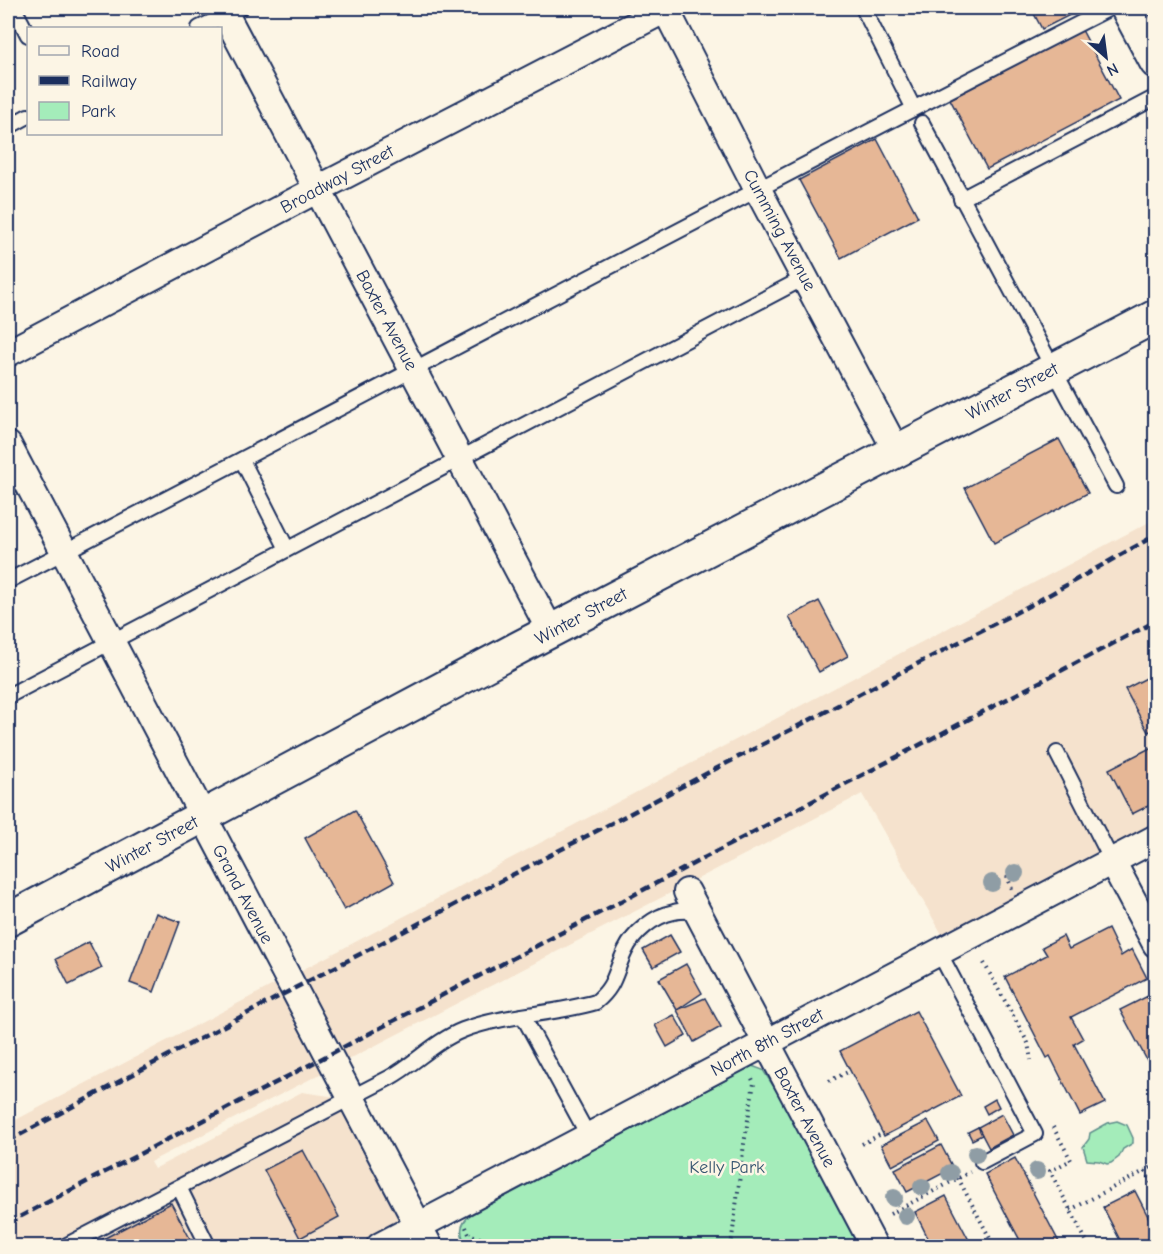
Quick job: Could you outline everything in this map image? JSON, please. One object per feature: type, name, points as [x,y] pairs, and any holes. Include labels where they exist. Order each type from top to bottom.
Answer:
[{"type":"street","name":"Cumming Avenue","points":[[666,8],[757,188],[897,452]]},
{"type":"street","name":"Broadway Street","points":[[8,353],[666,8]]},
{"type":"street","points":[[1126,8],[1155,62]]},
{"type":"street","name":"Baxter Avenue","points":[[230,10],[318,189],[551,632]]},
{"type":"street","name":"Winter Street","points":[[8,920],[551,632],[1155,316]]},
{"type":"street","name":"Grand Avenue","points":[[8,445],[423,1237]]},
{"type":"street","name":"North 8th Street","points":[[380,1246],[423,1237],[589,1137],[1155,838]]},
{"type":"street","points":[[1112,861],[1155,944]]},
{"type":"street","name":"Baxter Avenue","points":[[692,902],[874,1246]]},
{"type":"lane","points":[[14,8],[27,33]]},
{"type":"lane","points":[[863,8],[913,107]]},
{"type":"lane","points":[[8,580],[242,460],[913,107],[1110,8]]},
{"type":"lane","points":[[201,27],[230,10]]},
{"type":"lane","points":[[961,198],[1155,97]]},
{"type":"lane","points":[[8,127],[27,117]]},
{"type":"lane","points":[[922,123],[1116,486]]},
{"type":"lane","points":[[8,696],[804,278]]},
{"type":"lane","points":[[242,460],[288,549]]},
{"type":"lane","points":[[1057,753],[1112,861]]},
{"type":"lane","points":[[65,1246],[402,1071],[431,1047],[448,1037],[491,1022],[596,1002],[608,992],[626,950],[637,934],[647,924],[692,902]]},
{"type":"lane","points":[[939,952],[1035,1134],[982,1162]]},
{"type":"lane","points":[[523,1016],[589,1137]]},
{"type":"lane","points":[[179,1188],[208,1246]]},
{"type":"path","points":[[984,963],[1028,1043],[1032,1060]]},
{"type":"path","points":[[829,1082],[850,1071]]},
{"type":"path","points":[[731,1246],[754,1083]]},
{"type":"path","points":[[1051,1123],[1071,1160],[1050,1171],[1089,1246]]},
{"type":"path","points":[[861,1144],[883,1133]]},
{"type":"path","points":[[890,1214],[979,1167],[982,1162]]},
{"type":"path","points":[[1070,1210],[1155,1165]]},
{"type":"path","points":[[1145,1171],[1155,1191]]},
{"type":"path","points":[[958,1178],[994,1246]]},
{"type":"path","points":[[469,1234],[501,1246]]},
{"type":"shaded area","points":[[1155,519],[1155,824],[943,936],[862,794],[150,1162],[154,1169],[302,1092],[350,1099],[418,1227],[380,1246],[8,1246],[8,1124]]},
{"type":"green space","name":"Kelly Park","points":[[752,1066],[763,1070],[785,1104],[860,1246],[466,1246],[462,1229],[470,1215]]},
{"type":"green space","points":[[1117,1121],[1127,1125],[1133,1143],[1123,1149],[1119,1157],[1111,1163],[1087,1160],[1083,1147],[1090,1133],[1108,1123]]},
{"type":"building","points":[[1031,8],[1069,8],[1072,14],[1042,29]]},
{"type":"building","points":[[1082,30],[1119,100],[987,169],[950,99]]},
{"type":"building","points":[[877,139],[918,217],[841,258],[799,180]]},
{"type":"building","points":[[1059,439],[1088,493],[994,543],[965,488]]},
{"type":"building","points":[[819,601],[848,656],[819,672],[789,617]]},
{"type":"building","points":[[1156,673],[1156,729],[1148,732],[1125,689]]},
{"type":"building","points":[[1156,745],[1156,802],[1132,814],[1109,769]]},
{"type":"building","points":[[355,810],[394,882],[344,910],[305,838]]},
{"type":"building","points":[[156,913],[180,922],[154,992],[130,983]]},
{"type":"building","points":[[1108,929],[1121,956],[1132,949],[1147,978],[1071,1017],[1083,1039],[1074,1044],[1105,1103],[1080,1115],[1050,1056],[1047,1058],[1005,977],[1047,955],[1042,947],[1063,936],[1069,949]]},
{"type":"building","points":[[670,935],[680,952],[653,967],[643,950]]},
{"type":"building","points":[[89,942],[102,968],[69,985],[56,959]]},
{"type":"building","points":[[686,964],[702,993],[677,1010],[659,979]]},
{"type":"building","points":[[1154,993],[1156,996],[1156,1077],[1120,1010]]},
{"type":"building","points":[[705,998],[721,1027],[694,1042],[677,1010]]},
{"type":"building","points":[[916,1011],[961,1096],[884,1136],[840,1051]]},
{"type":"building","points":[[674,1015],[686,1036],[667,1047],[655,1025]]},
{"type":"building","points":[[995,1099],[999,1107],[987,1114],[983,1106]]},
{"type":"building","points":[[1002,1114],[1013,1135],[989,1148],[978,1127]]},
{"type":"building","points":[[928,1121],[939,1141],[892,1166],[881,1145]]},
{"type":"building","points":[[978,1127],[982,1135],[972,1140],[968,1132]]},
{"type":"building","points":[[941,1145],[953,1168],[907,1192],[895,1169]]},
{"type":"building","points":[[303,1150],[339,1217],[300,1238],[264,1170]]},
{"type":"building","points":[[1015,1158],[1061,1246],[1023,1246],[985,1174]]},
{"type":"building","points":[[1135,1191],[1156,1232],[1156,1246],[1123,1246],[1103,1207]]},
{"type":"building","points":[[946,1196],[972,1246],[932,1246],[915,1212]]},
{"type":"building","points":[[171,1203],[194,1246],[90,1246]]},
{"type":"railway","points":[[8,1141],[293,989],[1038,601],[1156,535]]},
{"type":"railway","points":[[8,1223],[1156,621]]}]
